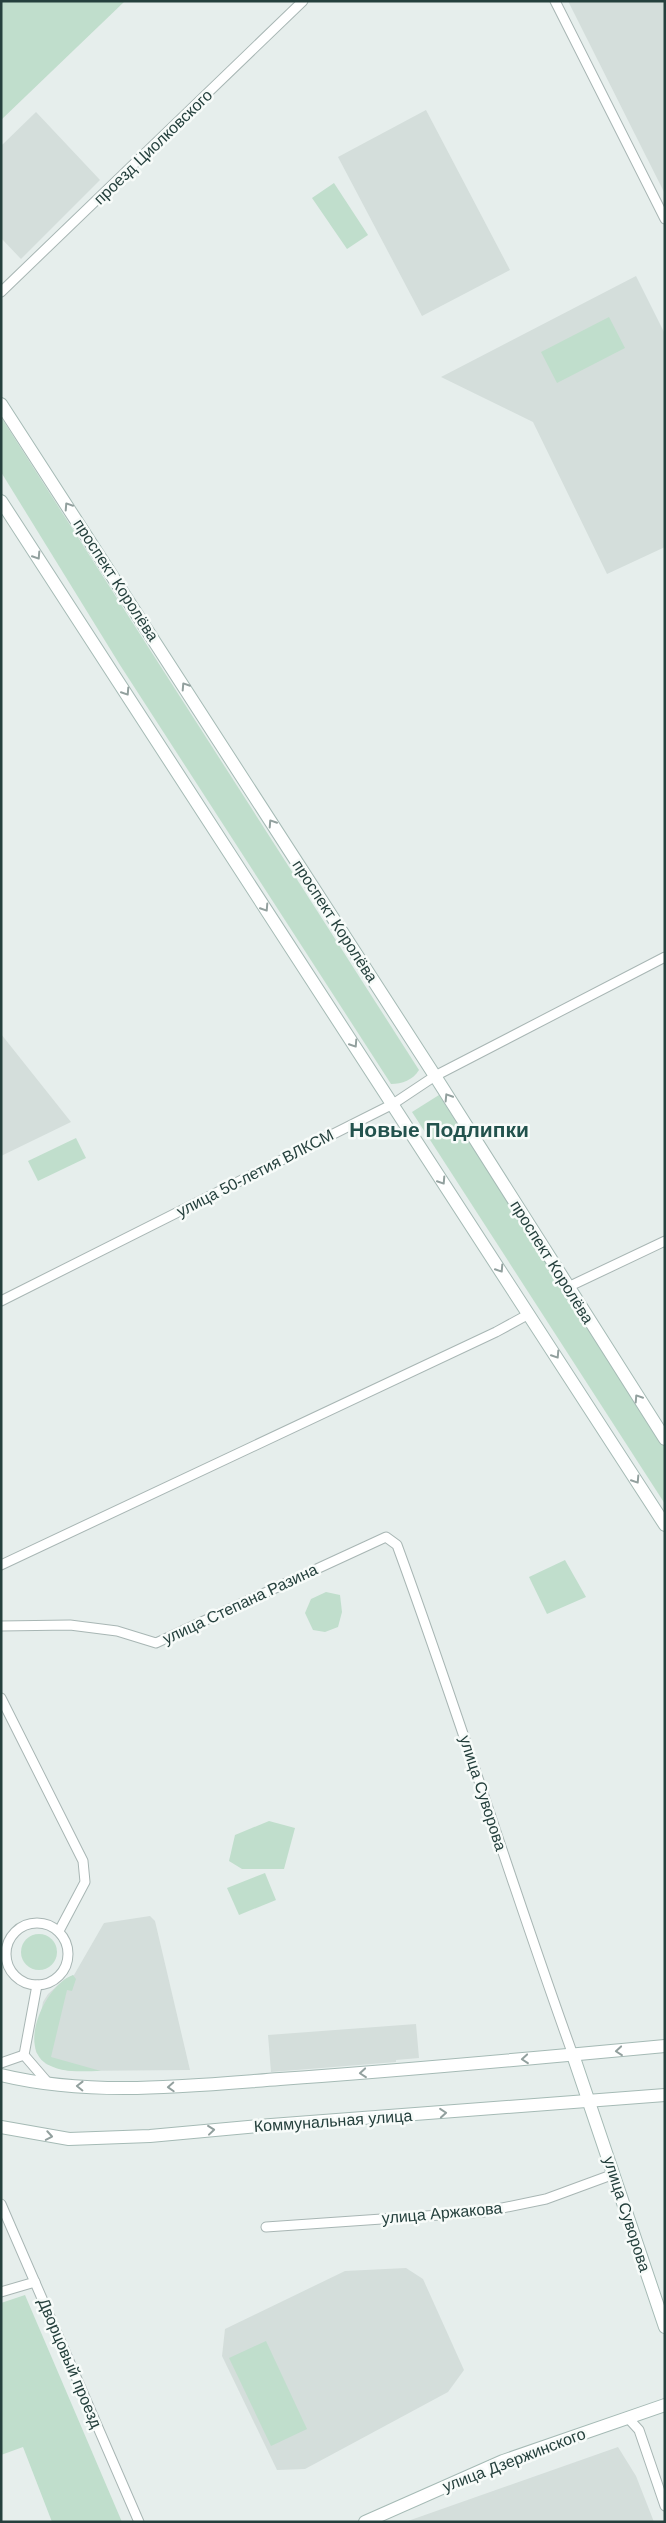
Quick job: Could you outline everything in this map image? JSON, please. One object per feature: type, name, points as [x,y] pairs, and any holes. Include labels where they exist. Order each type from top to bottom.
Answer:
[{"type":"main road","name":"проспект Королёва","points":[[1,404],[434,1076],[665,1439]]},
{"type":"main road","points":[[1,500],[665,1525]]},
{"type":"main road","points":[[1,2075],[69,2086],[148,2088],[204,2085],[665,2046]]},
{"type":"main road","name":"улица Суворова","points":[[573,2055],[665,2327]]},
{"type":"main road","name":"Коммунальная улица","points":[[5,2130],[69,2139],[150,2136],[665,2095]]},
{"type":"main road","name":"улица Дзержинского","points":[[365,2522],[503,2461],[665,2406]]},
{"type":"street","name":"проезд Циолковского","points":[[1,292],[303,1]]},
{"type":"street","points":[[555,1],[665,219]]},
{"type":"street","name":"улица 50-летия ВЛКСМ","points":[[1,1300],[393,1104],[434,1076],[665,957]]},
{"type":"street","points":[[568,1288],[665,1241]]},
{"type":"street","points":[[1,1565],[496,1332],[529,1314]]},
{"type":"street","name":"улица Степана Разина","points":[[1,1626],[70,1625],[117,1631],[156,1643],[386,1537]]},
{"type":"street","name":"улица Суворова","points":[[386,1537],[397,1545],[421,1611],[535,1949],[573,2055]]},
{"type":"street","points":[[1,1698],[83,1860],[85,1882],[59,1931]]},
{"type":"street","points":[[36,1923],[46,1924],[59,1931],[65,1941],[68,1952],[66,1965],[60,1975],[50,1982],[37,1985],[26,1984],[12,1974],[3,1956],[13,1934],[22,1927],[36,1923]]},
{"type":"street","points":[[24,2055],[37,1985]]},
{"type":"street","points":[[1,2063],[24,2055]]},
{"type":"street","points":[[24,2055],[49,2084]]},
{"type":"street","name":"улица Аржакова","points":[[266,2227],[483,2212],[546,2199],[614,2174]]},
{"type":"street","name":"Дворцовый проезд","points":[[1,2204],[139,2522]]},
{"type":"street","points":[[1,2292],[35,2282]]},
{"type":"street","points":[[628,2418],[639,2430],[665,2506]]},
{"type":"shaded area","points":[[568,1],[665,1],[665,194]]},
{"type":"shaded area","points":[[426,110],[510,270],[422,316],[338,157]]},
{"type":"shaded area","points":[[36,112],[100,180],[21,259],[1,238],[1,146]]},
{"type":"shaded area","points":[[636,276],[665,334],[665,547],[607,574],[533,422],[441,377]]},
{"type":"shaded area","points":[[1,1034],[71,1122],[1,1156]]},
{"type":"shaded area","points":[[150,1916],[155,1921],[190,2070],[69,2071],[46,2064],[36,2052],[35,2044],[43,2002],[48,1994],[65,1979],[74,1975],[104,1923]]},
{"type":"shaded area","points":[[416,2024],[419,2058],[396,2060],[396,2062],[271,2072],[268,2035]]},
{"type":"shaded area","points":[[406,2268],[423,2279],[464,2370],[448,2392],[305,2469],[277,2470],[222,2356],[225,2329],[345,2271]]},
{"type":"shaded area","points":[[618,2447],[636,2476],[654,2522],[405,2522]]},
{"type":"green space","points":[[1,1],[125,1],[1,120]]},
{"type":"green space","points":[[334,183],[368,235],[347,249],[312,198]]},
{"type":"green space","points":[[609,317],[625,348],[557,383],[541,352]]},
{"type":"green space","points":[[1,417],[419,1070],[410,1079],[391,1084],[120,665],[1,472]]},
{"type":"green space","points":[[439,1095],[665,1447],[665,1504],[412,1112]]},
{"type":"green space","points":[[76,1138],[86,1158],[38,1181],[28,1161]]},
{"type":"green space","points":[[565,1560],[586,1597],[547,1614],[529,1577]]},
{"type":"green space","points":[[326,1592],[340,1595],[342,1612],[338,1627],[325,1632],[313,1630],[305,1613],[311,1599]]},
{"type":"green space","points":[[269,1821],[295,1828],[284,1869],[242,1869],[229,1861],[235,1835]]},
{"type":"green space","points":[[265,1873],[276,1900],[239,1915],[227,1888]]},
{"type":"green space","points":[[39,1934],[46,1935],[52,1939],[56,1945],[56,1959],[52,1965],[46,1969],[39,1970],[32,1969],[26,1965],[22,1959],[21,1952],[22,1945],[26,1939],[32,1935]]},
{"type":"green space","points":[[73,1975],[76,1979],[72,1991],[67,1990],[51,2057],[101,2071],[64,2070],[50,2066],[37,2053],[34,2041],[39,2014],[54,1990]]},
{"type":"green space","points":[[25,2295],[122,2522],[52,2522],[23,2447],[1,2455],[1,2303]]},
{"type":"green space","points":[[266,2341],[307,2429],[271,2446],[229,2358]]},
{"type":"district","name":"Новые Подлипки","points":[[439,1129]]}]
